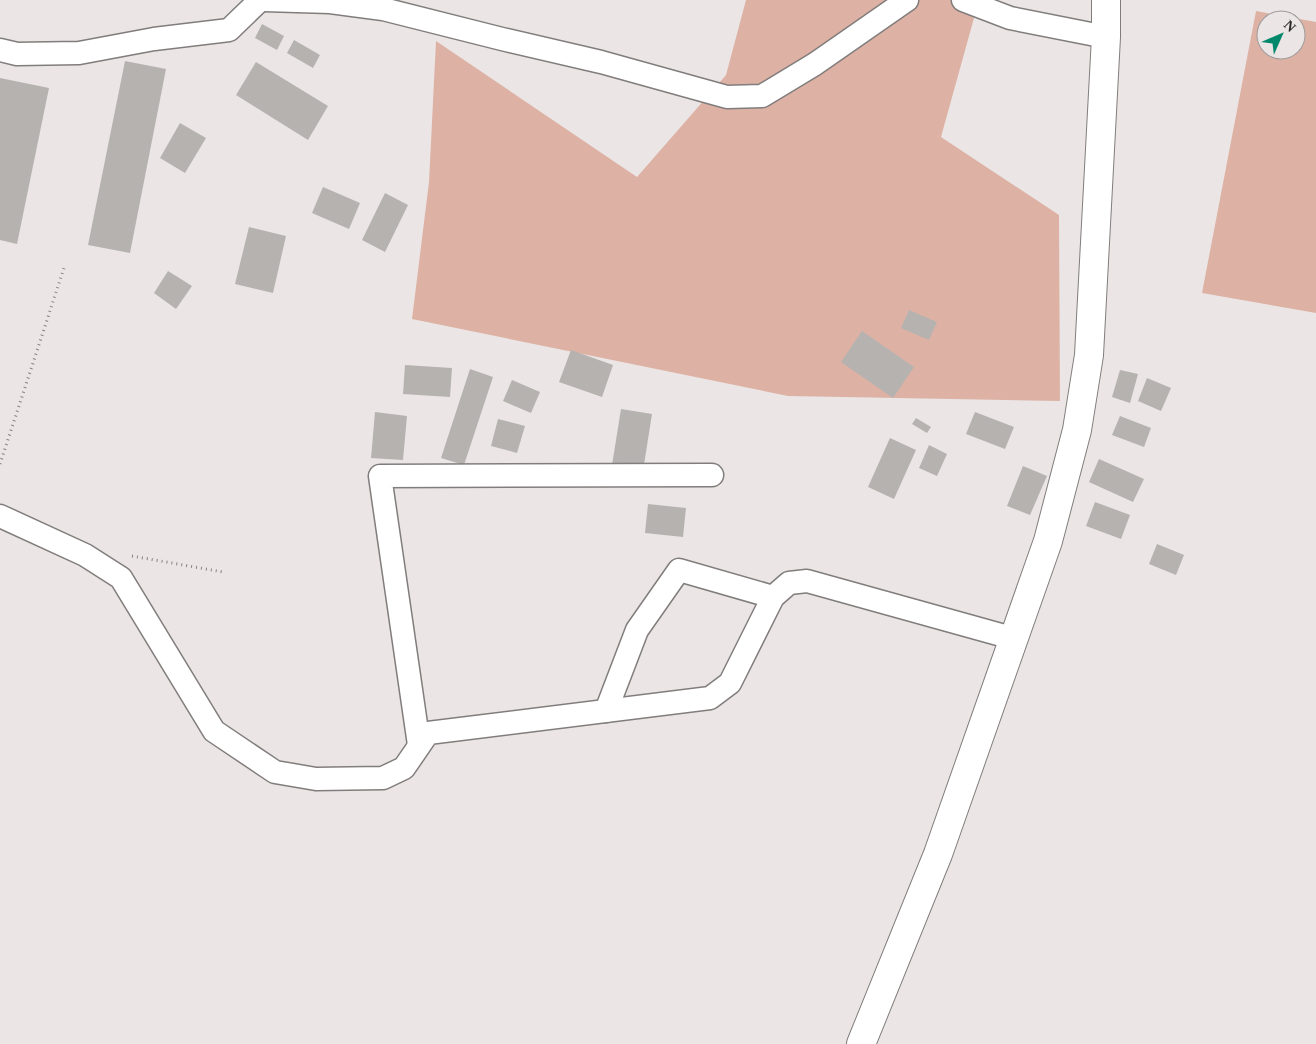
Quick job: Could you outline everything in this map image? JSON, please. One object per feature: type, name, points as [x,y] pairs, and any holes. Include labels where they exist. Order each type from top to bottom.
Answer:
[{"type":"street","points":[[0,50],[17,54],[79,52],[154,39],[229,30],[260,0]]},
{"type":"street","points":[[264,0],[330,1],[382,8],[601,62],[727,97],[762,96],[815,64],[907,0]]},
{"type":"street","points":[[963,0],[1010,18],[1106,37]]},
{"type":"street","points":[[861,1044],[938,854],[1012,638],[1048,541],[1077,430],[1090,354],[1106,37],[1106,0]]},
{"type":"street","points":[[419,745],[380,476],[712,475]]},
{"type":"street","points":[[0,516],[85,555],[121,578],[214,731],[275,772],[316,779],[383,778],[404,768],[428,733],[710,698],[730,683],[773,597],[790,583],[807,581],[1012,638]]},
{"type":"street","points":[[606,711],[637,630],[679,570],[773,597]]},
{"type":"path","points":[[0,464],[65,265]]},
{"type":"path","points":[[126,555],[222,572]]},
{"type":"shaded area","points":[[746,0],[979,0],[941,137],[1059,215],[1060,401],[788,396],[412,319],[429,182],[436,41],[637,177],[726,75]]},
{"type":"shaded area","points":[[1256,11],[1256,60],[1306,60],[1306,20],[1316,22],[1316,313],[1202,293]]},
{"type":"building","points":[[262,24],[284,36],[277,50],[255,38]]},
{"type":"building","points":[[294,40],[320,55],[313,68],[287,53]]},
{"type":"building","points":[[125,61],[166,69],[130,253],[88,245]]},
{"type":"building","points":[[256,62],[328,106],[308,140],[236,95]]},
{"type":"building","points":[[0,78],[49,88],[17,244],[0,240]]},
{"type":"building","points":[[180,123],[206,138],[185,173],[160,158]]},
{"type":"building","points":[[323,187],[360,203],[349,229],[312,213]]},
{"type":"building","points":[[385,193],[408,205],[385,252],[362,240]]},
{"type":"building","points":[[249,227],[286,236],[273,293],[235,284]]},
{"type":"building","points":[[168,271],[192,286],[176,309],[154,293]]},
{"type":"building","points":[[909,310],[937,322],[929,340],[901,328]]},
{"type":"building","points":[[862,331],[914,367],[893,398],[841,362]]},
{"type":"building","points":[[571,350],[613,365],[602,397],[559,382]]},
{"type":"building","points":[[405,365],[452,368],[450,397],[403,394]]},
{"type":"building","points":[[470,369],[493,377],[464,465],[441,458]]},
{"type":"building","points":[[1120,370],[1138,374],[1130,403],[1112,397]]},
{"type":"building","points":[[1147,378],[1171,388],[1161,411],[1138,401]]},
{"type":"building","points":[[512,380],[540,392],[531,413],[503,401]]},
{"type":"building","points":[[621,409],[652,414],[643,471],[612,465]]},
{"type":"building","points":[[375,412],[407,416],[403,460],[371,458]]},
{"type":"building","points":[[975,412],[1014,427],[1005,449],[966,434]]},
{"type":"building","points":[[1120,416],[1151,428],[1144,447],[1112,435]]},
{"type":"building","points":[[916,418],[931,427],[927,433],[912,424]]},
{"type":"building","points":[[498,419],[525,426],[517,453],[491,446]]},
{"type":"building","points":[[890,438],[916,450],[894,499],[868,487]]},
{"type":"building","points":[[929,445],[947,454],[937,476],[919,468]]},
{"type":"building","points":[[1099,459],[1144,479],[1133,502],[1089,482]]},
{"type":"building","points":[[1023,466],[1047,476],[1030,515],[1007,506]]},
{"type":"building","points":[[1095,502],[1130,515],[1121,539],[1086,526]]},
{"type":"building","points":[[648,504],[686,508],[683,537],[645,533]]},
{"type":"building","points":[[1157,544],[1184,555],[1176,575],[1149,564]]}]
